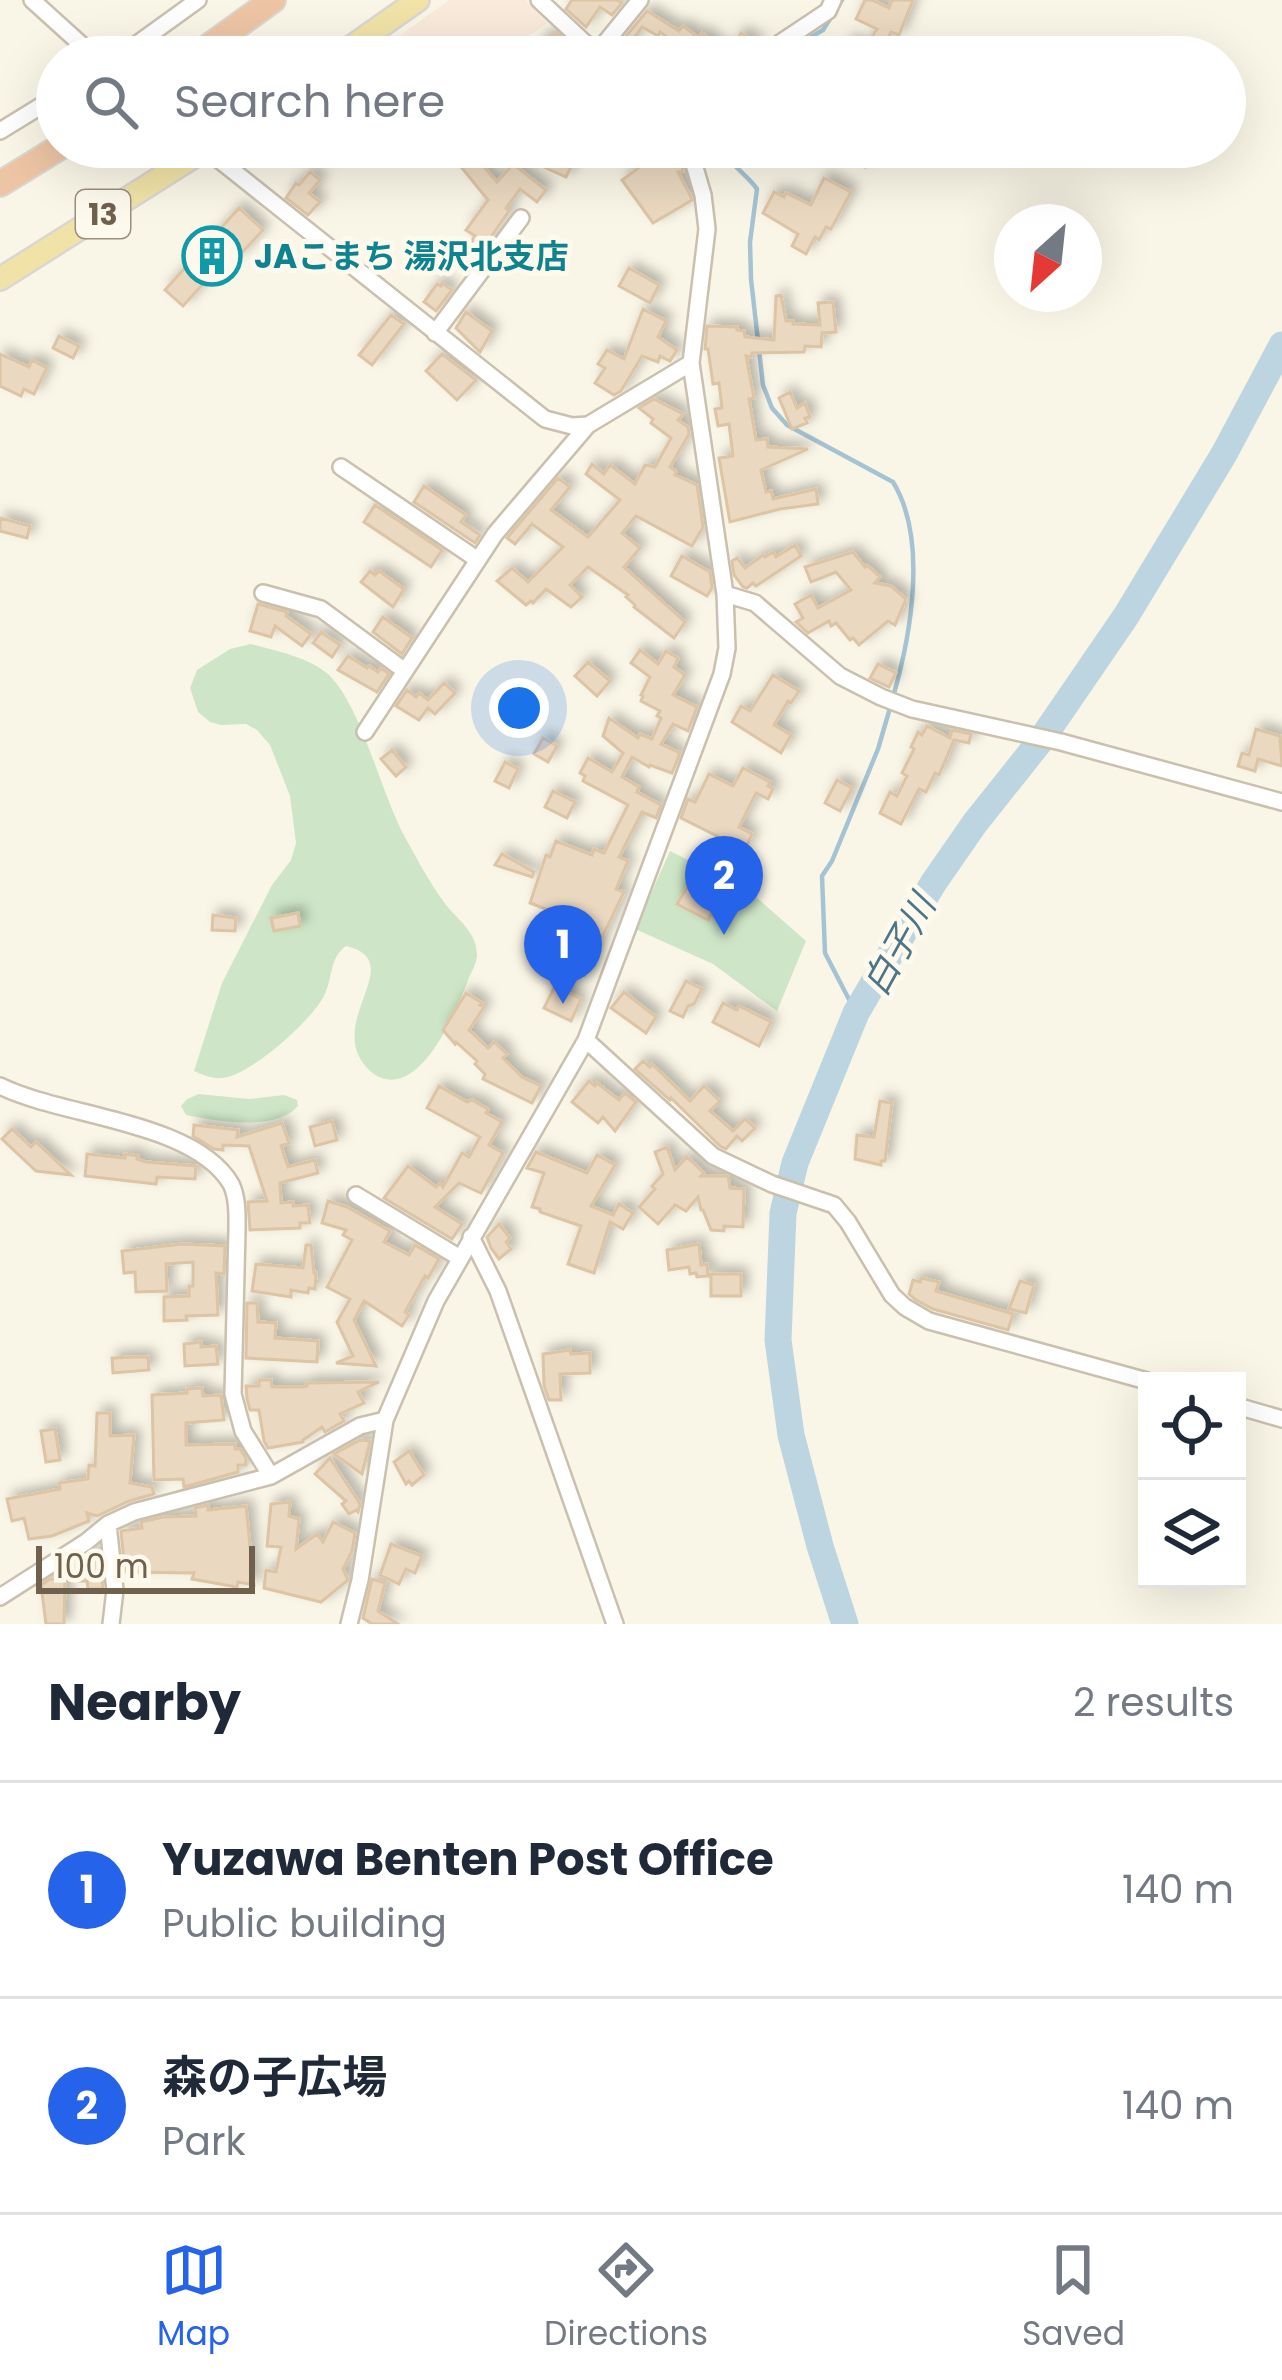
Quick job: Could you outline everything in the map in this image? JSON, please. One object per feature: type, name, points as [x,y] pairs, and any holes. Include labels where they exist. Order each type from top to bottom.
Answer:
[{"type":"highway","points":[[223,36],[273,0]]},
{"type":"highway","points":[[0,184],[36,162]]},
{"type":"main road","points":[[367,36],[418,0]]},
{"type":"main road","name":"13","points":[[0,279],[175,168]]},
{"type":"street","points":[[32,0],[72,36]]},
{"type":"street","points":[[147,36],[198,0]]},
{"type":"street","points":[[539,0],[576,36]]},
{"type":"street","points":[[613,36],[640,0]]},
{"type":"street","points":[[790,36],[828,11],[833,0]]},
{"type":"street","points":[[0,131],[36,109]]},
{"type":"street","points":[[231,168],[545,419],[588,425]]},
{"type":"street","points":[[349,1624],[385,1420],[436,1301],[586,1040],[722,674],[727,648],[725,594],[692,363],[707,229],[697,168]]},
{"type":"street","points":[[435,333],[521,218]]},
{"type":"street","points":[[365,732],[495,534],[588,425],[692,363]]},
{"type":"street","points":[[341,467],[478,560]]},
{"type":"street","points":[[263,593],[321,609],[405,671]]},
{"type":"street","points":[[725,594],[754,602],[840,676],[881,698],[1282,802]]},
{"type":"street","points":[[586,1040],[712,1156],[772,1184],[834,1205],[892,1295],[916,1315],[1138,1379]]},
{"type":"street","points":[[0,1086],[21,1097],[116,1121],[191,1147],[231,1184],[237,1231],[233,1394],[243,1432],[272,1476]]},
{"type":"street","points":[[356,1195],[460,1258]]},
{"type":"street","points":[[471,1238],[497,1291],[615,1624]]},
{"type":"street","points":[[1246,1409],[1282,1419]]},
{"type":"street","points":[[0,1598],[108,1524],[134,1512],[272,1476],[359,1426],[385,1420]]},
{"type":"street","points":[[108,1524],[115,1590],[112,1624]]},
{"type":"shaded area","points":[[449,0],[526,0],[547,23],[529,36],[399,36]]},
{"type":"green space","points":[[251,644],[311,663],[340,688],[406,839],[439,894],[474,939],[476,961],[447,1026],[426,1059],[400,1079],[372,1073],[355,1045],[370,964],[363,953],[346,946],[337,956],[317,1007],[279,1046],[234,1075],[215,1078],[194,1071],[222,983],[296,843],[290,796],[270,745],[246,724],[210,722],[198,712],[190,688],[197,670],[230,649]]},
{"type":"green space","points":[[670,851],[748,890],[806,941],[777,1011],[713,964],[635,929]]},
{"type":"green space","points":[[199,1094],[249,1099],[284,1095],[297,1100],[298,1106],[261,1122],[186,1115],[181,1106]]},
{"type":"building","points":[[572,0],[622,3],[612,15],[600,7],[586,27],[566,9]]},
{"type":"building","points":[[865,0],[889,8],[892,0],[913,0],[899,35],[872,36],[877,29],[856,19]]},
{"type":"building","points":[[647,11],[696,36],[660,32],[658,36],[642,27],[636,36],[626,36]]},
{"type":"building","points":[[462,168],[485,168],[497,182],[509,168],[518,168],[546,190],[537,202],[520,189],[481,251],[470,243],[475,236],[466,230],[488,200]]},
{"type":"building","points":[[546,168],[570,168],[566,177]]},
{"type":"building","points":[[638,168],[682,168],[678,172],[692,200],[653,223],[622,180]]},
{"type":"building","points":[[310,172],[320,180],[309,193],[320,202],[308,215],[286,198]]},
{"type":"building","points":[[824,178],[851,192],[831,229],[826,227],[819,240],[815,237],[806,254],[792,246],[798,234],[763,213],[774,192],[811,205]]},
{"type":"building","name":"JAこまち 湯沢北支店","points":[[239,208],[263,230],[237,258],[231,253],[183,306],[165,290]]},
{"type":"building","points":[[629,268],[659,285],[650,303],[619,286]]},
{"type":"building","points":[[442,283],[452,290],[436,311],[424,302]]},
{"type":"building","points":[[781,295],[786,321],[793,324],[820,325],[818,303],[833,302],[836,332],[822,333],[821,347],[805,346],[804,352],[746,356],[756,440],[767,439],[768,447],[808,449],[761,470],[766,492],[771,491],[773,499],[816,489],[818,504],[730,522],[719,458],[733,456],[729,424],[718,426],[715,409],[722,408],[719,383],[713,384],[705,349],[707,326],[737,327],[745,337],[774,340],[776,296]]},
{"type":"building","points":[[643,309],[666,321],[658,337],[677,350],[670,361],[642,356],[614,395],[595,383],[605,368],[598,364],[607,350],[624,359]]},
{"type":"building","points":[[466,312],[492,331],[480,352],[456,328]]},
{"type":"building","points":[[391,315],[404,324],[372,365],[359,355]]},
{"type":"building","points":[[59,336],[79,346],[73,358],[53,348]]},
{"type":"building","points":[[0,354],[29,367],[32,360],[47,368],[34,394],[24,389],[21,396],[0,386]]},
{"type":"building","points":[[442,354],[476,380],[457,400],[426,371]]},
{"type":"building","points":[[790,392],[797,408],[805,403],[810,417],[792,429],[779,398]]},
{"type":"building","points":[[654,399],[683,414],[678,420],[688,427],[689,434],[670,467],[675,475],[697,485],[703,527],[692,546],[636,516],[622,533],[640,548],[624,567],[685,622],[674,638],[634,607],[628,595],[588,567],[570,585],[582,597],[571,607],[546,589],[526,605],[497,581],[512,568],[528,582],[563,547],[532,524],[515,544],[507,538],[558,478],[570,487],[551,510],[588,537],[620,500],[586,474],[592,464],[604,474],[610,465],[635,484],[645,465],[655,467],[671,438],[639,408]]},
{"type":"building","points":[[424,486],[466,515],[461,522],[480,535],[475,543],[414,502]]},
{"type":"building","points":[[375,505],[442,550],[431,567],[364,522]]},
{"type":"building","points":[[0,518],[30,526],[27,538],[0,531]]},
{"type":"building","points":[[795,545],[801,556],[756,586],[743,587],[734,575],[732,561],[737,558],[745,568],[763,555],[773,552],[776,557]]},
{"type":"building","points":[[853,552],[880,577],[875,583],[891,586],[906,599],[895,625],[888,621],[859,645],[836,623],[831,626],[829,621],[808,633],[796,622],[803,618],[795,604],[811,595],[818,608],[851,590],[836,572],[811,582],[805,567]]},
{"type":"building","points":[[682,556],[710,572],[712,588],[707,596],[671,576]]},
{"type":"building","points":[[370,571],[375,575],[379,571],[404,589],[393,607],[361,582]]},
{"type":"building","points":[[258,604],[287,612],[286,616],[311,634],[302,646],[275,626],[271,637],[250,631]]},
{"type":"building","points":[[383,617],[412,638],[402,654],[373,632]]},
{"type":"building","points":[[321,632],[340,645],[332,657],[313,643]]},
{"type":"building","points":[[640,650],[658,664],[666,651],[678,658],[674,667],[685,675],[673,695],[697,707],[688,731],[673,724],[661,744],[680,753],[672,773],[632,757],[622,777],[661,805],[656,818],[642,812],[619,857],[628,861],[616,889],[624,892],[584,975],[534,953],[543,932],[562,941],[572,919],[530,903],[546,855],[550,857],[556,841],[592,855],[594,849],[604,853],[628,805],[583,781],[585,776],[580,773],[588,758],[612,772],[623,753],[603,736],[609,718],[638,738],[640,734],[652,739],[661,718],[657,716],[660,711],[641,701],[650,677],[631,663]]},
{"type":"building","points":[[348,656],[389,674],[377,692],[338,670]]},
{"type":"building","points":[[588,662],[610,681],[597,696],[575,676]]},
{"type":"building","points":[[878,664],[896,673],[889,687],[870,678]]},
{"type":"building","points":[[773,675],[799,691],[774,725],[791,735],[781,753],[732,722],[741,706],[750,711]]},
{"type":"building","points":[[444,683],[455,693],[435,714],[428,708],[419,720],[396,706],[407,690],[428,700]]},
{"type":"building","points":[[927,726],[950,738],[952,730],[971,734],[969,743],[954,740],[939,775],[935,773],[926,792],[919,789],[901,824],[880,813],[890,792],[897,796],[907,776],[902,773],[911,747]]},
{"type":"building","points":[[1256,729],[1280,736],[1282,766],[1258,759],[1255,771],[1238,766],[1242,753],[1249,755]]},
{"type":"building","points":[[543,738],[557,746],[548,762],[534,754]]},
{"type":"building","points":[[392,750],[406,767],[396,776],[381,759]]},
{"type":"building","points":[[505,762],[518,769],[509,788],[495,781]]},
{"type":"building","points":[[743,768],[770,782],[773,789],[768,799],[756,793],[739,827],[752,834],[745,850],[681,818],[688,799],[695,802],[709,774],[733,786]]},
{"type":"building","points":[[837,780],[852,788],[840,811],[825,803]]},
{"type":"building","points":[[553,791],[575,802],[567,818],[545,807]]},
{"type":"building","points":[[502,854],[534,872],[532,877],[495,865]]},
{"type":"building","points":[[688,886],[718,901],[708,920],[677,904]]},
{"type":"building","points":[[298,913],[300,926],[274,931],[271,918]]},
{"type":"building","points":[[213,915],[236,918],[235,931],[212,930]]},
{"type":"building","points":[[686,981],[702,989],[683,1017],[670,1011]]},
{"type":"building","points":[[555,986],[581,999],[571,1021],[544,1008]]},
{"type":"building","points":[[624,992],[656,1017],[646,1033],[611,1008]]},
{"type":"building","points":[[466,993],[484,1007],[469,1030],[488,1048],[494,1042],[522,1077],[541,1086],[532,1103],[483,1079],[477,1061],[443,1030]]},
{"type":"building","points":[[723,1003],[771,1022],[759,1046],[713,1022]]},
{"type":"building","points":[[643,1061],[690,1101],[704,1086],[720,1101],[710,1111],[733,1131],[745,1119],[755,1128],[742,1141],[737,1136],[726,1149],[720,1146],[635,1069]]},
{"type":"building","points":[[589,1081],[619,1100],[625,1093],[636,1102],[615,1131],[603,1117],[598,1123],[572,1102]]},
{"type":"building","points":[[439,1086],[488,1109],[486,1113],[502,1122],[489,1145],[503,1153],[481,1193],[459,1183],[435,1207],[462,1224],[452,1239],[384,1198],[408,1166],[436,1187],[440,1183],[443,1187],[462,1153],[469,1157],[480,1137],[427,1108]]},
{"type":"building","points":[[880,1101],[892,1103],[881,1165],[855,1159],[857,1135],[874,1137]]},
{"type":"building","points":[[332,1121],[337,1140],[315,1146],[310,1127]]},
{"type":"building","points":[[282,1123],[289,1143],[281,1146],[288,1167],[315,1160],[318,1173],[280,1183],[281,1203],[308,1205],[310,1223],[300,1223],[300,1228],[250,1230],[248,1202],[267,1201],[249,1146],[214,1149],[193,1136],[194,1125],[238,1130],[237,1137]]},
{"type":"building","points":[[12,1129],[31,1147],[36,1142],[71,1175],[36,1171],[2,1139]]},
{"type":"building","points":[[667,1147],[675,1170],[687,1157],[704,1173],[701,1176],[728,1176],[730,1188],[744,1189],[743,1227],[711,1230],[698,1197],[686,1211],[675,1205],[658,1224],[639,1207],[663,1174],[655,1152]]},
{"type":"building","points":[[536,1152],[587,1173],[597,1155],[615,1165],[591,1206],[613,1215],[619,1204],[633,1213],[623,1229],[610,1222],[594,1273],[568,1264],[581,1226],[532,1207],[544,1173],[527,1168]]},
{"type":"building","points":[[87,1154],[125,1158],[125,1154],[146,1162],[196,1166],[195,1179],[157,1177],[156,1184],[85,1176]]},
{"type":"building","points":[[328,1201],[390,1231],[384,1242],[409,1255],[415,1245],[439,1259],[405,1312],[409,1315],[402,1326],[364,1301],[354,1320],[376,1366],[336,1363],[353,1356],[337,1322],[350,1299],[327,1287],[352,1240],[343,1235],[346,1230],[322,1223]]},
{"type":"building","points":[[499,1224],[510,1238],[506,1242],[511,1249],[499,1259],[487,1237]]},
{"type":"building","points":[[182,1244],[225,1246],[224,1274],[216,1273],[218,1315],[164,1321],[164,1297],[189,1296],[193,1262],[166,1264],[167,1291],[136,1292],[135,1272],[124,1273],[122,1251]]},
{"type":"building","points":[[699,1244],[701,1265],[707,1264],[708,1276],[690,1274],[689,1267],[669,1270],[667,1250]]},
{"type":"building","points":[[306,1245],[311,1245],[315,1289],[309,1288],[308,1293],[291,1290],[291,1297],[252,1291],[256,1264],[303,1268]]},
{"type":"building","points":[[711,1274],[741,1274],[741,1296],[711,1296]]},
{"type":"building","points":[[921,1278],[939,1282],[936,1291],[1013,1314],[1008,1330],[916,1300],[909,1294],[913,1280],[920,1282]]},
{"type":"building","points":[[1020,1281],[1034,1285],[1026,1313],[1009,1309]]},
{"type":"building","points":[[247,1303],[257,1303],[258,1322],[276,1323],[275,1338],[318,1341],[317,1362],[246,1358]]},
{"type":"building","points":[[201,1342],[201,1347],[216,1346],[218,1364],[185,1366],[184,1344]]},
{"type":"building","points":[[570,1350],[571,1354],[590,1353],[590,1373],[560,1374],[561,1400],[549,1400],[543,1354]]},
{"type":"building","points":[[148,1357],[149,1370],[113,1373],[112,1358]]},
{"type":"building","points":[[259,1380],[271,1380],[272,1387],[379,1382],[358,1392],[364,1403],[340,1414],[344,1421],[325,1432],[322,1427],[303,1442],[268,1448],[259,1410],[250,1410],[247,1399],[246,1386],[259,1386]]},
{"type":"building","points":[[202,1388],[203,1396],[221,1395],[224,1420],[186,1423],[186,1445],[235,1444],[246,1465],[238,1465],[238,1472],[184,1487],[183,1479],[154,1480],[152,1395]]},
{"type":"building","points":[[97,1413],[110,1413],[110,1436],[134,1435],[130,1483],[152,1487],[154,1494],[97,1516],[87,1513],[89,1521],[52,1536],[29,1539],[24,1518],[12,1521],[7,1499],[88,1479],[89,1465],[95,1466]]},
{"type":"building","points":[[55,1429],[60,1460],[46,1462],[41,1431]]},
{"type":"building","points":[[360,1440],[370,1441],[362,1474],[334,1454]]},
{"type":"building","points":[[409,1451],[424,1475],[412,1485],[406,1484],[394,1462]]},
{"type":"building","points":[[330,1458],[360,1504],[358,1512],[349,1514],[342,1504],[346,1501],[315,1474]]},
{"type":"building","points":[[290,1502],[289,1516],[299,1519],[296,1549],[317,1534],[323,1542],[333,1522],[355,1533],[343,1569],[348,1580],[321,1602],[264,1588],[266,1570],[276,1572],[281,1547],[267,1546],[271,1504]]},
{"type":"building","points":[[208,1505],[208,1510],[246,1506],[254,1585],[238,1582],[237,1587],[192,1579],[194,1573],[125,1572],[121,1531],[142,1528],[141,1522],[163,1517],[196,1516],[195,1508]]},
{"type":"building","points":[[391,1544],[422,1556],[415,1573],[406,1569],[399,1584],[380,1575]]},
{"type":"building","points":[[99,1551],[103,1589],[88,1589],[87,1581],[78,1581],[78,1563],[87,1563],[86,1556]]},
{"type":"building","points":[[50,1579],[65,1579],[64,1624],[46,1624],[41,1585]]},
{"type":"building","points":[[372,1579],[385,1583],[378,1611],[398,1624],[372,1624],[363,1618]]},
{"type":"waterway","points":[[813,36],[823,30],[842,0]]},
{"type":"waterway","points":[[737,168],[757,189],[751,279],[763,385],[772,408],[787,425],[893,482],[904,505],[913,588],[893,697]]},
{"type":"waterway","name":"白子川","points":[[845,1624],[791,1435],[778,1340],[783,1213],[795,1163],[856,1013],[884,965],[934,882],[1041,740],[1126,616],[1224,454],[1282,345]]},
{"type":"waterway","points":[[856,1013],[825,953],[822,876],[878,749],[890,708]]},
{"type":"place","name":"JAこまち 湯沢北支店","points":[[212,256]]},
{"type":"place","name":"森の子広場","points":[[724,935]]},
{"type":"place","name":"Yuzawa Benten Post Office","points":[[563,1004]]}]
